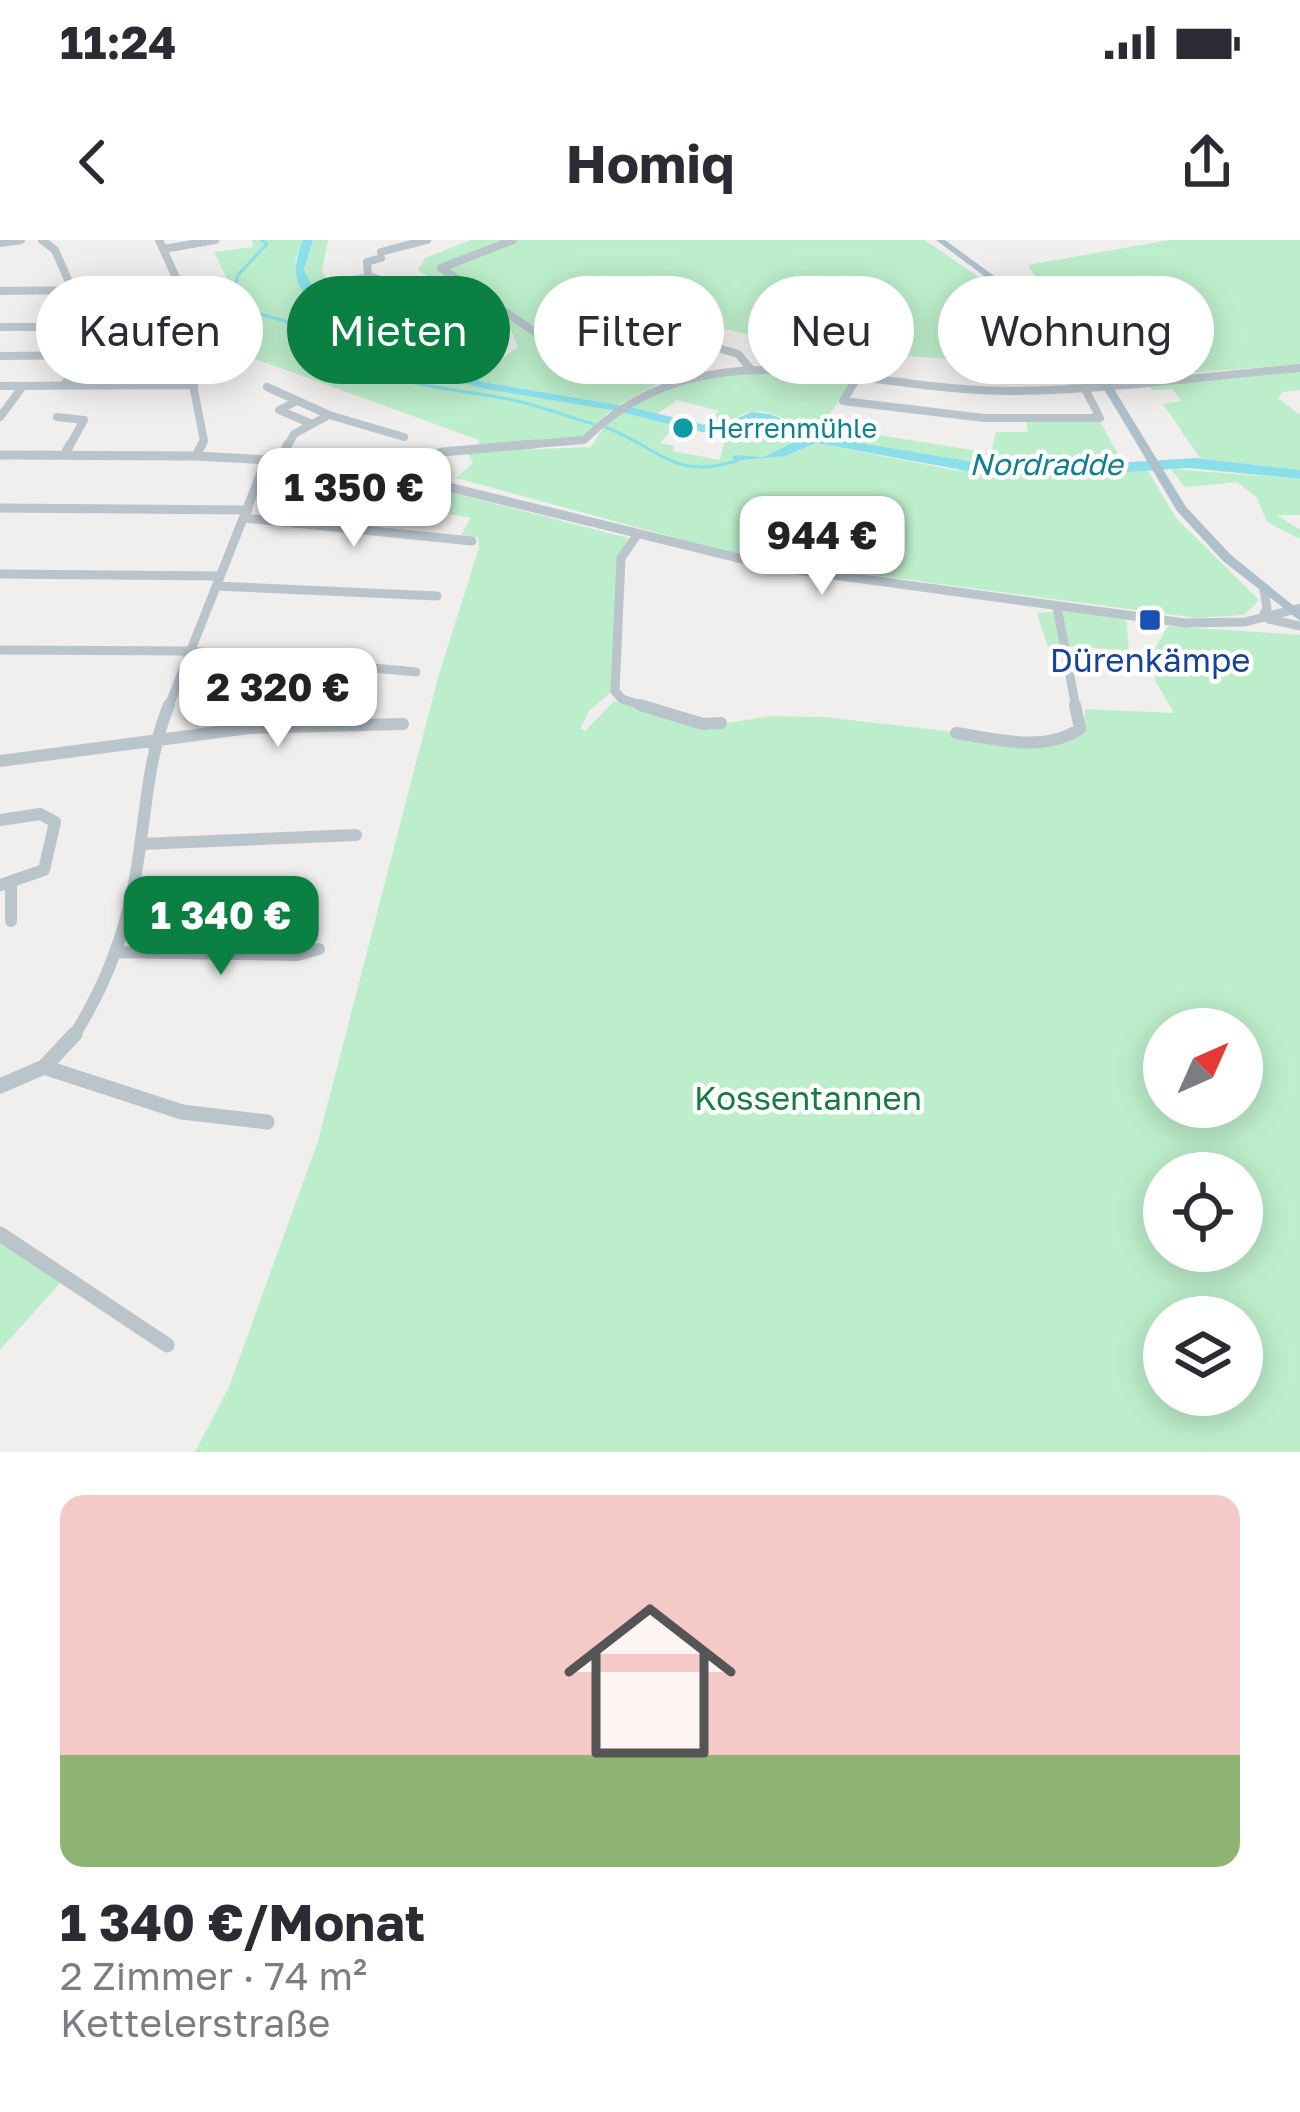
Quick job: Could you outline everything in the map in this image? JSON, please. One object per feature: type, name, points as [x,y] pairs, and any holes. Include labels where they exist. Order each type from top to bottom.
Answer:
[{"type":"main road","points":[[940,240],[1050,321],[1102,378],[1160,478],[1194,524],[1264,590],[1297,612]]},
{"type":"street","points":[[0,243],[21,240]]},
{"type":"street","points":[[42,240],[55,250],[66,276]]},
{"type":"street","points":[[176,276],[161,245],[215,240]]},
{"type":"street","points":[[381,240],[381,255]]},
{"type":"street","points":[[376,276],[366,274],[367,262],[427,240]]},
{"type":"street","points":[[513,240],[441,268],[534,331]]},
{"type":"street","points":[[0,291],[36,291]]},
{"type":"street","points":[[0,327],[36,327]]},
{"type":"street","points":[[724,350],[738,354],[748,366]]},
{"type":"street","points":[[0,356],[36,356]]},
{"type":"street","points":[[391,470],[442,452],[584,440],[608,416],[666,384],[748,367]]},
{"type":"street","points":[[914,383],[992,391],[1300,368]]},
{"type":"street","points":[[853,384],[843,401],[994,418],[1100,418],[1084,387]]},
{"type":"street","points":[[0,386],[194,386],[204,441],[196,456]]},
{"type":"street","points":[[0,417],[22,386]]},
{"type":"street","points":[[267,387],[329,415],[404,437]]},
{"type":"street","points":[[297,401],[279,410],[312,424]]},
{"type":"street","points":[[281,458],[294,434],[329,415]]},
{"type":"street","points":[[57,418],[84,420],[65,454]]},
{"type":"street","points":[[993,431],[994,418]]},
{"type":"street","points":[[0,454],[281,458],[391,470],[637,536],[826,576],[1185,623],[1297,612]]},
{"type":"street","points":[[0,1086],[44,1067],[79,1031],[116,952],[141,844],[156,736],[267,458]]},
{"type":"street","points":[[0,508],[246,514],[472,541]]},
{"type":"street","points":[[637,536],[621,558],[614,692],[622,699],[677,716],[721,723]]},
{"type":"street","points":[[0,574],[218,581],[436,596]]},
{"type":"street","points":[[1262,618],[1267,608],[1264,590]]},
{"type":"street","points":[[956,733],[1044,742],[1080,729],[1057,607]]},
{"type":"street","points":[[1262,618],[1300,626]]},
{"type":"street","points":[[0,650],[191,651],[416,672]]},
{"type":"street","points":[[0,761],[156,736],[403,724]]},
{"type":"street","points":[[0,820],[40,814],[53,817],[44,870],[6,884],[11,921]]},
{"type":"street","points":[[141,844],[340,840],[356,835]]},
{"type":"street","points":[[116,952],[298,955],[320,949]]},
{"type":"street","points":[[44,1067],[190,1113],[241,1124],[267,1122]]},
{"type":"street","points":[[0,1234],[167,1345]]},
{"type":"shaded area","points":[[307,464],[438,487],[420,508],[303,493],[307,479],[265,479],[271,465]]},
{"type":"green space","points":[[252,240],[303,240],[295,261],[302,276],[287,276],[287,370],[263,362],[263,276],[226,276],[214,252],[253,247]]},
{"type":"green space","points":[[313,240],[328,240],[322,272],[326,276],[307,276],[304,270]]},
{"type":"green space","points":[[471,240],[925,240],[977,276],[938,276],[938,358],[914,357],[914,276],[748,276],[748,334],[724,329],[724,276],[534,276],[534,384],[656,385],[619,405],[495,384],[510,384],[510,353],[518,347],[510,328],[510,276],[428,276],[418,270],[425,258]]},
{"type":"green space","points":[[1169,240],[1300,240],[1300,364],[1214,371],[1214,276],[1035,276],[1028,265]]},
{"type":"green space","points":[[748,371],[748,384],[850,384],[822,426],[991,453],[996,432],[1028,432],[1026,420],[1099,420],[1118,454],[1055,465],[971,462],[849,443],[760,412],[746,413],[717,428],[703,425],[719,411],[677,400],[657,414],[630,407],[663,388],[724,384],[724,376]]},
{"type":"green space","points":[[1300,371],[1300,390],[1282,392],[1278,398],[1300,415],[1300,470],[1200,458],[1163,404],[1182,401],[1172,389],[1152,390],[1147,384],[1214,384],[1214,378]]},
{"type":"green space","points":[[325,384],[468,384],[611,410],[580,438],[480,447],[479,440]]},
{"type":"green space","points":[[621,413],[677,425],[660,443],[674,446],[673,451],[720,460],[726,435],[757,419],[804,438],[762,457],[736,455],[736,461],[787,455],[816,443],[954,470],[1074,475],[1147,469],[1176,518],[1259,600],[1244,615],[1197,618],[813,567],[721,550],[456,478],[473,463],[467,452],[591,447],[606,424]]},
{"type":"green space","points":[[1171,469],[1300,479],[1300,515],[1277,515],[1300,530],[1300,539],[1267,522],[1257,498],[1237,482],[1185,487]]},
{"type":"green space","name":"Kossentannen","points":[[415,483],[628,538],[619,558],[611,692],[589,711],[580,729],[585,731],[614,701],[709,726],[709,732],[714,725],[772,716],[824,717],[1060,744],[1083,733],[1085,709],[1174,713],[1156,682],[1151,656],[1168,626],[1300,635],[1300,1452],[195,1452],[229,1387],[318,1141],[439,674],[479,548],[478,537],[461,535],[471,518],[389,503]]},
{"type":"green space","points":[[1066,611],[1126,619],[1129,651],[1068,646],[1054,665],[1037,613]]},
{"type":"green space","points":[[0,1237],[62,1281],[0,1350]]},
{"type":"water","points":[[303,240],[313,240],[304,270],[307,276],[297,276]]},
{"type":"water","points":[[468,384],[495,384],[630,407],[717,428],[751,412],[770,414],[824,437],[979,463],[1048,467],[1197,458],[1300,470],[1300,479],[1189,468],[1047,477],[984,474],[816,443],[785,456],[735,461],[732,457],[736,455],[763,457],[803,438],[786,427],[757,419],[729,435],[702,432],[611,410]]},
{"type":"waterway","points":[[261,240],[267,244],[238,275],[231,301],[240,306],[308,330],[383,374],[513,400],[593,424]]},
{"type":"waterway","points":[[605,427],[681,464],[697,467],[736,461]]},
{"type":"place","name":"Herrenmühle","points":[[683,428]]},
{"type":"place","name":"Dürenkämpe","points":[[1150,620]]},
{"type":"water label","name":"Nordradde","points":[[1046,464]]}]
